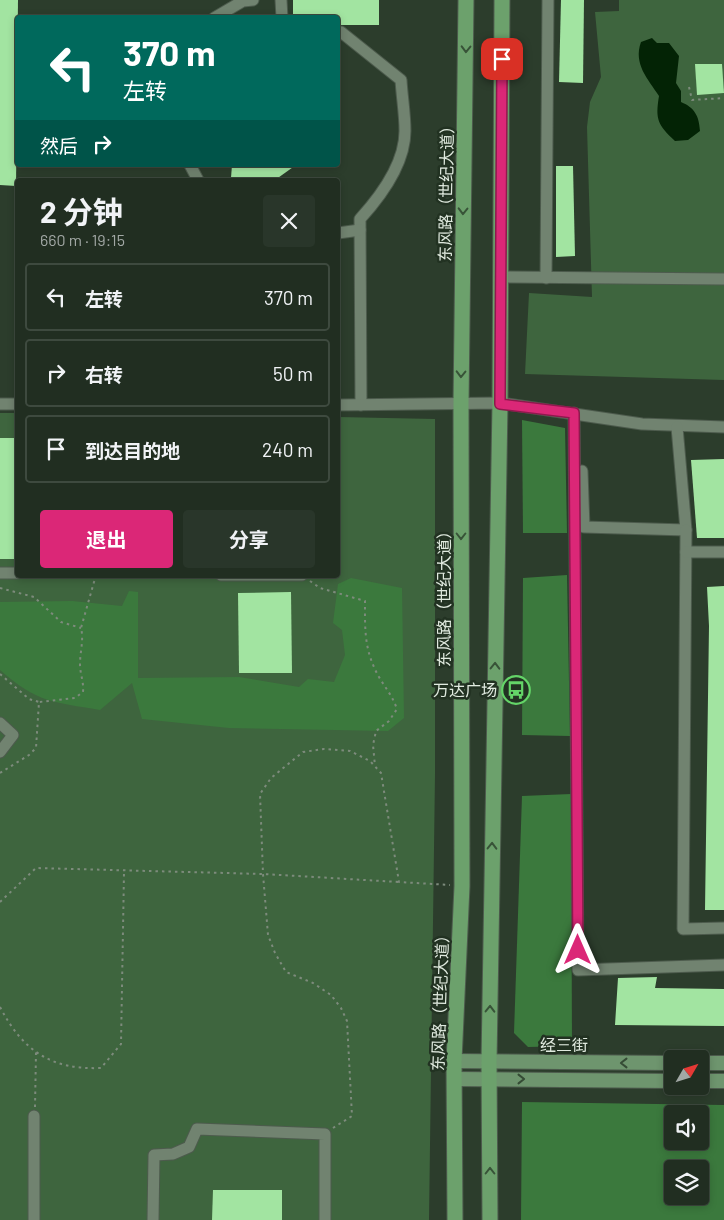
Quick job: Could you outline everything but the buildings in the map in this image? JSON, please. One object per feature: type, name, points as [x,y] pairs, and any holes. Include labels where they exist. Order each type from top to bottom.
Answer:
[{"type":"highway","name":"东风路（世纪大道）","points":[[455,1220],[454,1061],[462,886],[461,404],[466,0]]},
{"type":"highway","points":[[490,1220],[489,1062],[500,404],[502,0]]},
{"type":"main road","name":"经三街","points":[[454,1061],[664,1063]]},
{"type":"main road","points":[[709,1063],[724,1063]]},
{"type":"main road","points":[[454,1080],[664,1081]]},
{"type":"main road","points":[[709,1081],[724,1082]]},
{"type":"street","points":[[219,15],[243,1],[254,0]]},
{"type":"street","points":[[281,0],[282,15]]},
{"type":"street","points":[[546,278],[548,0]]},
{"type":"street","points":[[340,32],[401,80],[405,133],[400,152],[381,195],[360,219],[361,405]]},
{"type":"street","points":[[340,233],[360,230]]},
{"type":"street","points":[[501,277],[724,279]]},
{"type":"street","points":[[0,404],[15,404]]},
{"type":"street","points":[[340,405],[500,404],[678,427],[724,428]]},
{"type":"street","points":[[577,414],[584,527],[686,530]]},
{"type":"street","points":[[577,414],[578,970],[724,965]]},
{"type":"street","points":[[678,427],[686,530],[683,929],[724,928]]},
{"type":"street","points":[[686,552],[724,552]]},
{"type":"street","points":[[0,573],[15,573]]},
{"type":"street","points":[[0,723],[13,735],[0,752]]},
{"type":"street","points":[[34,1116],[34,1220]]},
{"type":"street","points":[[153,1220],[154,1155],[173,1154],[189,1147],[197,1130],[325,1134],[325,1220]]},
{"type":"path","points":[[689,87],[692,100],[724,98]]},
{"type":"path","points":[[0,674],[29,699],[39,702],[75,698],[83,692],[84,683],[80,666],[83,636],[81,628],[95,578]]},
{"type":"path","points":[[306,578],[320,588],[365,601],[365,641],[374,669],[391,692],[397,709],[389,721],[376,731],[373,745],[375,766]]},
{"type":"path","points":[[0,588],[34,597],[61,622],[81,628]]},
{"type":"path","points":[[0,773],[30,755],[36,748],[39,702]]},
{"type":"path","points":[[325,1134],[352,1116],[346,1021],[341,1008],[331,996],[313,983],[286,972],[268,936],[263,874],[260,794],[271,778],[303,752],[317,750],[350,751],[370,761],[381,773],[399,882]]},
{"type":"path","points":[[0,902],[36,868],[124,872],[263,874],[462,886]]},
{"type":"path","points":[[0,1007],[8,1022],[26,1044],[36,1052],[60,1066],[84,1069],[101,1068],[121,1044],[124,872]]},
{"type":"path","points":[[34,1116],[36,1052]]},
{"type":"shaded area","points":[[619,0],[724,0],[724,380],[525,374],[529,293],[592,297],[587,127],[590,102],[601,77],[595,12],[619,11]]},
{"type":"shaded area","points":[[652,38],[657,43],[669,43],[679,56],[676,83],[681,91],[681,102],[693,110],[697,117],[700,131],[688,140],[675,141],[661,126],[659,121],[657,111],[659,96],[646,77],[639,57],[641,42]]},
{"type":"shaded area","points":[[0,413],[15,413],[15,578],[340,578],[340,417],[435,419],[435,774],[429,1220],[0,1220]]},
{"type":"green space","points":[[522,420],[565,428],[567,533],[523,533]]},
{"type":"green space","points":[[567,575],[570,736],[522,735],[523,578]]},
{"type":"green space","points":[[351,578],[402,588],[404,718],[388,731],[229,728],[142,719],[132,683],[100,710],[58,703],[36,695],[13,681],[0,670],[0,602],[72,601],[122,606],[129,591],[138,592],[138,678],[239,677],[299,687],[308,679],[334,682],[345,655],[342,630],[333,623],[338,584]]},
{"type":"green space","points":[[571,794],[572,1046],[528,1047],[514,1033],[522,796]]},
{"type":"green space","points":[[522,1102],[724,1105],[724,1220],[521,1220]]},
{"type":"place","name":"万达广场","points":[[516,690]]},
{"type":"route","points":[[502,59],[500,404],[574,413],[578,950]]}]
